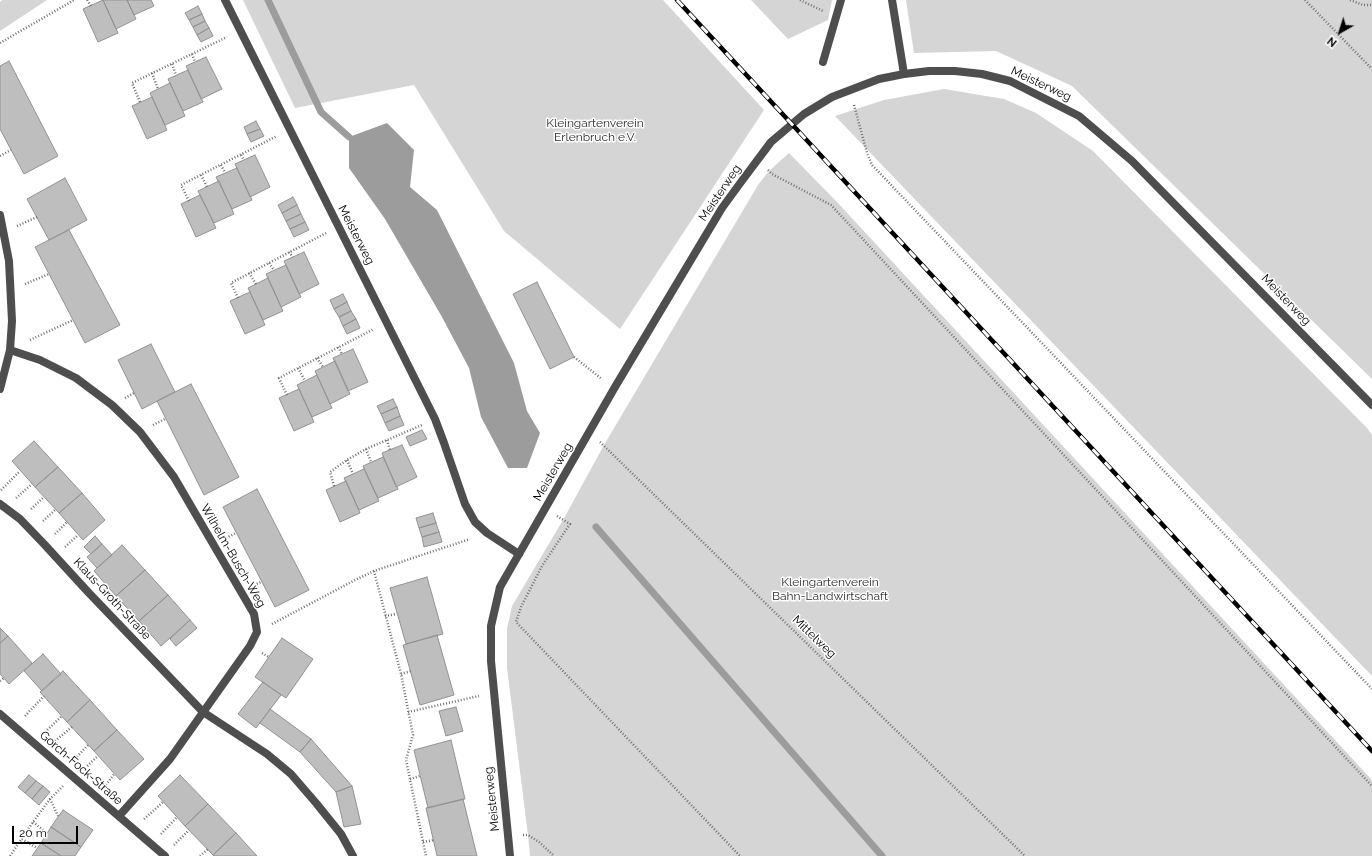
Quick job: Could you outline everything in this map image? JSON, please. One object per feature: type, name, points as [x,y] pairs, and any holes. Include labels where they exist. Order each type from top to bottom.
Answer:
[{"type":"street","name":"Meisterweg","points":[[225,0],[435,419],[465,504],[475,522],[487,533],[519,554]]},
{"type":"street","points":[[823,62],[841,0]]},
{"type":"street","points":[[892,0],[904,74]]},
{"type":"street","name":"Meisterweg","points":[[510,856],[490,661],[491,626],[500,588],[615,387],[722,208],[771,142],[804,114],[832,97],[879,79],[929,71],[955,71],[982,74],[1010,81],[1079,116],[1132,161],[1372,405]]},
{"type":"street","points":[[0,215],[9,262],[12,321],[10,350],[0,388]]},
{"type":"street","name":"Wilhelm-Busch-Weg","points":[[10,350],[40,360],[76,378],[112,405],[140,432],[174,477],[242,592],[254,614],[257,632]]},
{"type":"street","name":"Klaus-Groth-Straße","points":[[3,506],[44,544],[203,712],[267,754],[291,774],[341,834],[354,856]]},
{"type":"street","points":[[118,816],[170,759],[250,646],[257,632]]},
{"type":"street","name":"Gorch-Fock-Straße","points":[[0,714],[164,856]]},
{"type":"path","points":[[0,43],[74,0]]},
{"type":"path","points":[[87,0],[91,6]]},
{"type":"path","points":[[800,0],[836,16]]},
{"type":"path","points":[[1304,0],[1372,69]]},
{"type":"path","points":[[1350,0],[1363,5],[1372,5]]},
{"type":"path","points":[[140,102],[132,83],[240,30]]},
{"type":"path","points":[[192,54],[195,62]]},
{"type":"path","points":[[172,64],[176,75]]},
{"type":"path","points":[[152,73],[158,89]]},
{"type":"path","points":[[850,89],[867,153],[872,165],[1372,689]]},
{"type":"path","points":[[189,201],[181,185],[290,130]]},
{"type":"path","points":[[0,156],[11,150]]},
{"type":"path","points":[[241,155],[244,160]]},
{"type":"path","points":[[757,160],[772,174],[831,205],[1372,786]]},
{"type":"path","points":[[220,165],[225,173]]},
{"type":"path","points":[[201,175],[207,187]]},
{"type":"path","points":[[4,232],[37,217]]},
{"type":"path","points":[[238,298],[231,283],[338,227]]},
{"type":"path","points":[[289,252],[292,257]]},
{"type":"path","points":[[269,263],[274,270]]},
{"type":"path","points":[[250,273],[256,284]]},
{"type":"path","points":[[11,290],[49,274]]},
{"type":"path","points":[[10,350],[73,320]]},
{"type":"path","points":[[287,395],[280,378],[386,323]]},
{"type":"path","points":[[338,347],[342,354]]},
{"type":"path","points":[[574,357],[591,372],[615,387]]},
{"type":"path","points":[[317,358],[323,367]]},
{"type":"path","points":[[298,368],[305,381]]},
{"type":"path","points":[[334,486],[330,472],[347,460],[366,449],[435,419]]},
{"type":"path","name":"Mittelweg","points":[[590,432],[1025,856]]},
{"type":"path","points":[[387,440],[390,450]]},
{"type":"path","points":[[366,449],[371,462]]},
{"type":"path","points":[[347,460],[353,474]]},
{"type":"path","points":[[0,490],[20,470]]},
{"type":"path","points":[[3,506],[32,484]]},
{"type":"path","points":[[546,508],[570,524],[542,566],[520,606],[516,622],[740,856]]},
{"type":"path","points":[[257,632],[354,580],[374,571],[450,545]]},
{"type":"path","points":[[374,571],[401,674],[413,735],[406,760],[426,856]]},
{"type":"path","points":[[385,616],[397,614]]},
{"type":"path","points":[[401,674],[411,671]]},
{"type":"path","points":[[0,681],[4,678]]},
{"type":"path","points":[[408,712],[493,693]]},
{"type":"path","points":[[15,727],[44,696]]},
{"type":"path","points":[[34,743],[62,716]]},
{"type":"path","points":[[44,752],[72,727]]},
{"type":"path","points":[[410,779],[420,776]]},
{"type":"path","points":[[15,856],[11,855],[32,822],[50,800],[73,777]]},
{"type":"path","points":[[50,800],[58,816]]},
{"type":"path","points":[[133,829],[163,802]]},
{"type":"path","points":[[151,844],[177,816]]},
{"type":"path","points":[[32,822],[48,833]]},
{"type":"path","points":[[164,856],[189,830]]},
{"type":"path","points":[[508,833],[528,835],[539,842],[554,856]]},
{"type":"path","points":[[22,839],[37,848]]},
{"type":"path","points":[[423,842],[434,840]]},
{"type":"path","points":[[200,856],[208,849]]},
{"type":"green space","points":[[2,0],[47,0],[0,31],[0,2]]},
{"type":"green space","name":"Kleingartenverein Erlenbruch e.V.","points":[[243,0],[663,0],[764,110],[620,329],[504,231],[414,85],[295,108]]},
{"type":"green space","points":[[751,0],[832,0],[828,20],[788,39]]},
{"type":"green space","points":[[906,0],[1372,0],[1372,379],[1072,86],[996,51],[914,53]]},
{"type":"green space","points":[[944,89],[1004,99],[1036,113],[1093,151],[1367,428],[1372,435],[1372,676],[835,116],[884,100]]},
{"type":"green space","name":"Kleingartenverein Bahn-Landwirtschaft","points":[[789,153],[837,202],[1372,780],[1372,856],[530,856],[507,668],[507,629],[512,606],[563,520],[604,445],[758,185],[769,171]]},
{"type":"shaded area","points":[[387,123],[414,150],[410,187],[437,210],[514,363],[527,411],[540,433],[527,468],[508,468],[481,417],[469,368],[442,317],[385,219],[349,168],[349,137]]},
{"type":"building","points":[[103,0],[127,0],[136,19],[116,29]]},
{"type":"building","points":[[103,0],[118,33],[98,42],[83,9]]},
{"type":"building","points":[[127,0],[151,0],[154,6],[134,15]]},
{"type":"building","points":[[198,6],[202,14],[189,20],[185,13]]},
{"type":"building","points":[[202,14],[205,21],[193,27],[189,20]]},
{"type":"building","points":[[205,21],[209,28],[197,35],[193,27]]},
{"type":"building","points":[[209,28],[213,36],[201,42],[197,35]]},
{"type":"building","points":[[206,57],[222,89],[201,99],[186,66]]},
{"type":"building","points":[[9,61],[58,156],[24,174],[0,129],[0,66]]},
{"type":"building","points":[[188,70],[203,102],[183,111],[168,79]]},
{"type":"building","points":[[170,83],[185,116],[165,125],[150,93]]},
{"type":"building","points":[[152,97],[167,130],[147,139],[132,106]]},
{"type":"building","points":[[256,121],[260,129],[247,134],[244,127]]},
{"type":"building","points":[[260,129],[264,136],[251,142],[247,134]]},
{"type":"building","points":[[255,155],[270,187],[250,197],[235,164]]},
{"type":"building","points":[[237,168],[252,200],[232,209],[216,177]]},
{"type":"building","points":[[65,178],[87,220],[49,240],[27,199]]},
{"type":"building","points":[[219,181],[234,214],[214,223],[198,191]]},
{"type":"building","points":[[200,195],[216,228],[196,237],[181,204]]},
{"type":"building","points":[[293,197],[297,205],[282,213],[278,205]]},
{"type":"building","points":[[297,205],[301,214],[286,221],[282,213]]},
{"type":"building","points":[[301,214],[305,222],[290,229],[286,221]]},
{"type":"building","points":[[305,222],[309,230],[294,237],[290,229]]},
{"type":"building","points":[[69,230],[120,325],[85,343],[35,247]]},
{"type":"building","points":[[304,252],[319,284],[299,294],[284,261]]},
{"type":"building","points":[[286,265],[301,297],[281,307],[266,274]]},
{"type":"building","points":[[268,278],[283,311],[263,320],[248,288]]},
{"type":"building","points":[[537,282],[574,357],[550,369],[513,294]]},
{"type":"building","points":[[250,292],[265,325],[245,334],[230,301]]},
{"type":"building","points":[[343,294],[347,302],[334,309],[330,300]]},
{"type":"building","points":[[347,302],[351,311],[339,317],[334,309]]},
{"type":"building","points":[[351,311],[356,319],[343,326],[339,317]]},
{"type":"building","points":[[356,319],[360,328],[347,334],[343,326]]},
{"type":"building","points":[[151,344],[175,392],[142,409],[118,360]]},
{"type":"building","points":[[353,349],[368,382],[348,391],[333,358]]},
{"type":"building","points":[[335,361],[350,394],[330,404],[315,371]]},
{"type":"building","points":[[317,375],[332,408],[312,417],[297,385]]},
{"type":"building","points":[[191,384],[239,477],[204,495],[157,401]]},
{"type":"building","points":[[299,389],[314,422],[294,431],[279,398]]},
{"type":"building","points":[[393,399],[397,407],[381,414],[377,406]]},
{"type":"building","points":[[397,407],[400,416],[385,423],[381,414]]},
{"type":"building","points":[[400,416],[404,425],[389,431],[385,423]]},
{"type":"building","points":[[422,430],[427,439],[410,446],[406,437]]},
{"type":"building","points":[[34,441],[58,467],[35,487],[12,461]]},
{"type":"building","points":[[402,445],[417,477],[396,487],[382,453]]},
{"type":"building","points":[[383,457],[398,489],[378,498],[363,466]]},
{"type":"building","points":[[58,467],[82,493],[59,513],[35,487]]},
{"type":"building","points":[[364,469],[379,501],[359,510],[344,478]]},
{"type":"building","points":[[346,481],[360,513],[340,522],[326,490]]},
{"type":"building","points":[[257,489],[309,590],[275,607],[223,507]]},
{"type":"building","points":[[82,493],[105,520],[83,540],[59,513]]},
{"type":"building","points":[[433,513],[436,523],[419,528],[416,518]]},
{"type":"building","points":[[436,523],[439,532],[422,537],[419,528]]},
{"type":"building","points":[[439,532],[442,542],[424,547],[422,537]]},
{"type":"building","points":[[95,536],[102,544],[91,554],[84,547]]},
{"type":"building","points":[[102,544],[112,555],[97,568],[87,557]]},
{"type":"building","points":[[122,545],[145,570],[116,596],[94,571]]},
{"type":"building","points":[[145,570],[168,595],[139,621],[116,596]]},
{"type":"building","points":[[427,577],[443,634],[406,644],[390,588]]},
{"type":"building","points":[[168,595],[190,620],[161,646],[139,621]]},
{"type":"building","points":[[190,620],[197,628],[176,646],[170,639]]},
{"type":"building","points":[[0,628],[8,636],[0,643]]},
{"type":"building","points":[[437,635],[454,695],[420,705],[403,645]]},
{"type":"building","points":[[8,636],[32,663],[9,684],[0,674],[0,643]]},
{"type":"building","points":[[282,638],[313,659],[286,698],[255,677]]},
{"type":"building","points":[[43,654],[61,674],[42,691],[24,671]]},
{"type":"building","points":[[63,671],[90,700],[67,722],[40,692]]},
{"type":"building","points":[[263,682],[281,695],[256,728],[238,714]]},
{"type":"building","points":[[90,700],[117,730],[94,751],[67,722]]},
{"type":"building","points":[[456,707],[463,731],[446,736],[439,711]]},
{"type":"building","points":[[270,709],[311,739],[300,752],[260,723]]},
{"type":"building","points":[[117,730],[144,759],[120,780],[94,751]]},
{"type":"building","points":[[311,739],[352,786],[336,792],[300,752]]},
{"type":"building","points":[[451,740],[465,799],[428,808],[414,750]]},
{"type":"building","points":[[29,775],[36,781],[25,793],[18,787]]},
{"type":"building","points":[[180,775],[208,804],[185,826],[158,796]]},
{"type":"building","points":[[36,781],[43,786],[32,799],[25,793]]},
{"type":"building","points":[[43,786],[50,792],[39,805],[32,799]]},
{"type":"building","points":[[352,786],[361,824],[344,827],[336,792]]},
{"type":"building","points":[[463,799],[477,856],[437,856],[426,808]]},
{"type":"building","points":[[208,804],[236,833],[213,855],[185,826]]},
{"type":"building","points":[[63,810],[93,830],[81,847],[51,827]]},
{"type":"building","points":[[51,827],[81,847],[75,856],[61,856],[41,843]]},
{"type":"building","points":[[236,833],[257,856],[213,855]]},
{"type":"building","points":[[41,843],[61,856],[32,856]]},
{"type":"waterway","points":[[268,0],[321,112],[349,137]]},
{"type":"waterway","points":[[596,527],[882,856]]},
{"type":"railway","points":[[677,0],[1372,751]]}]
